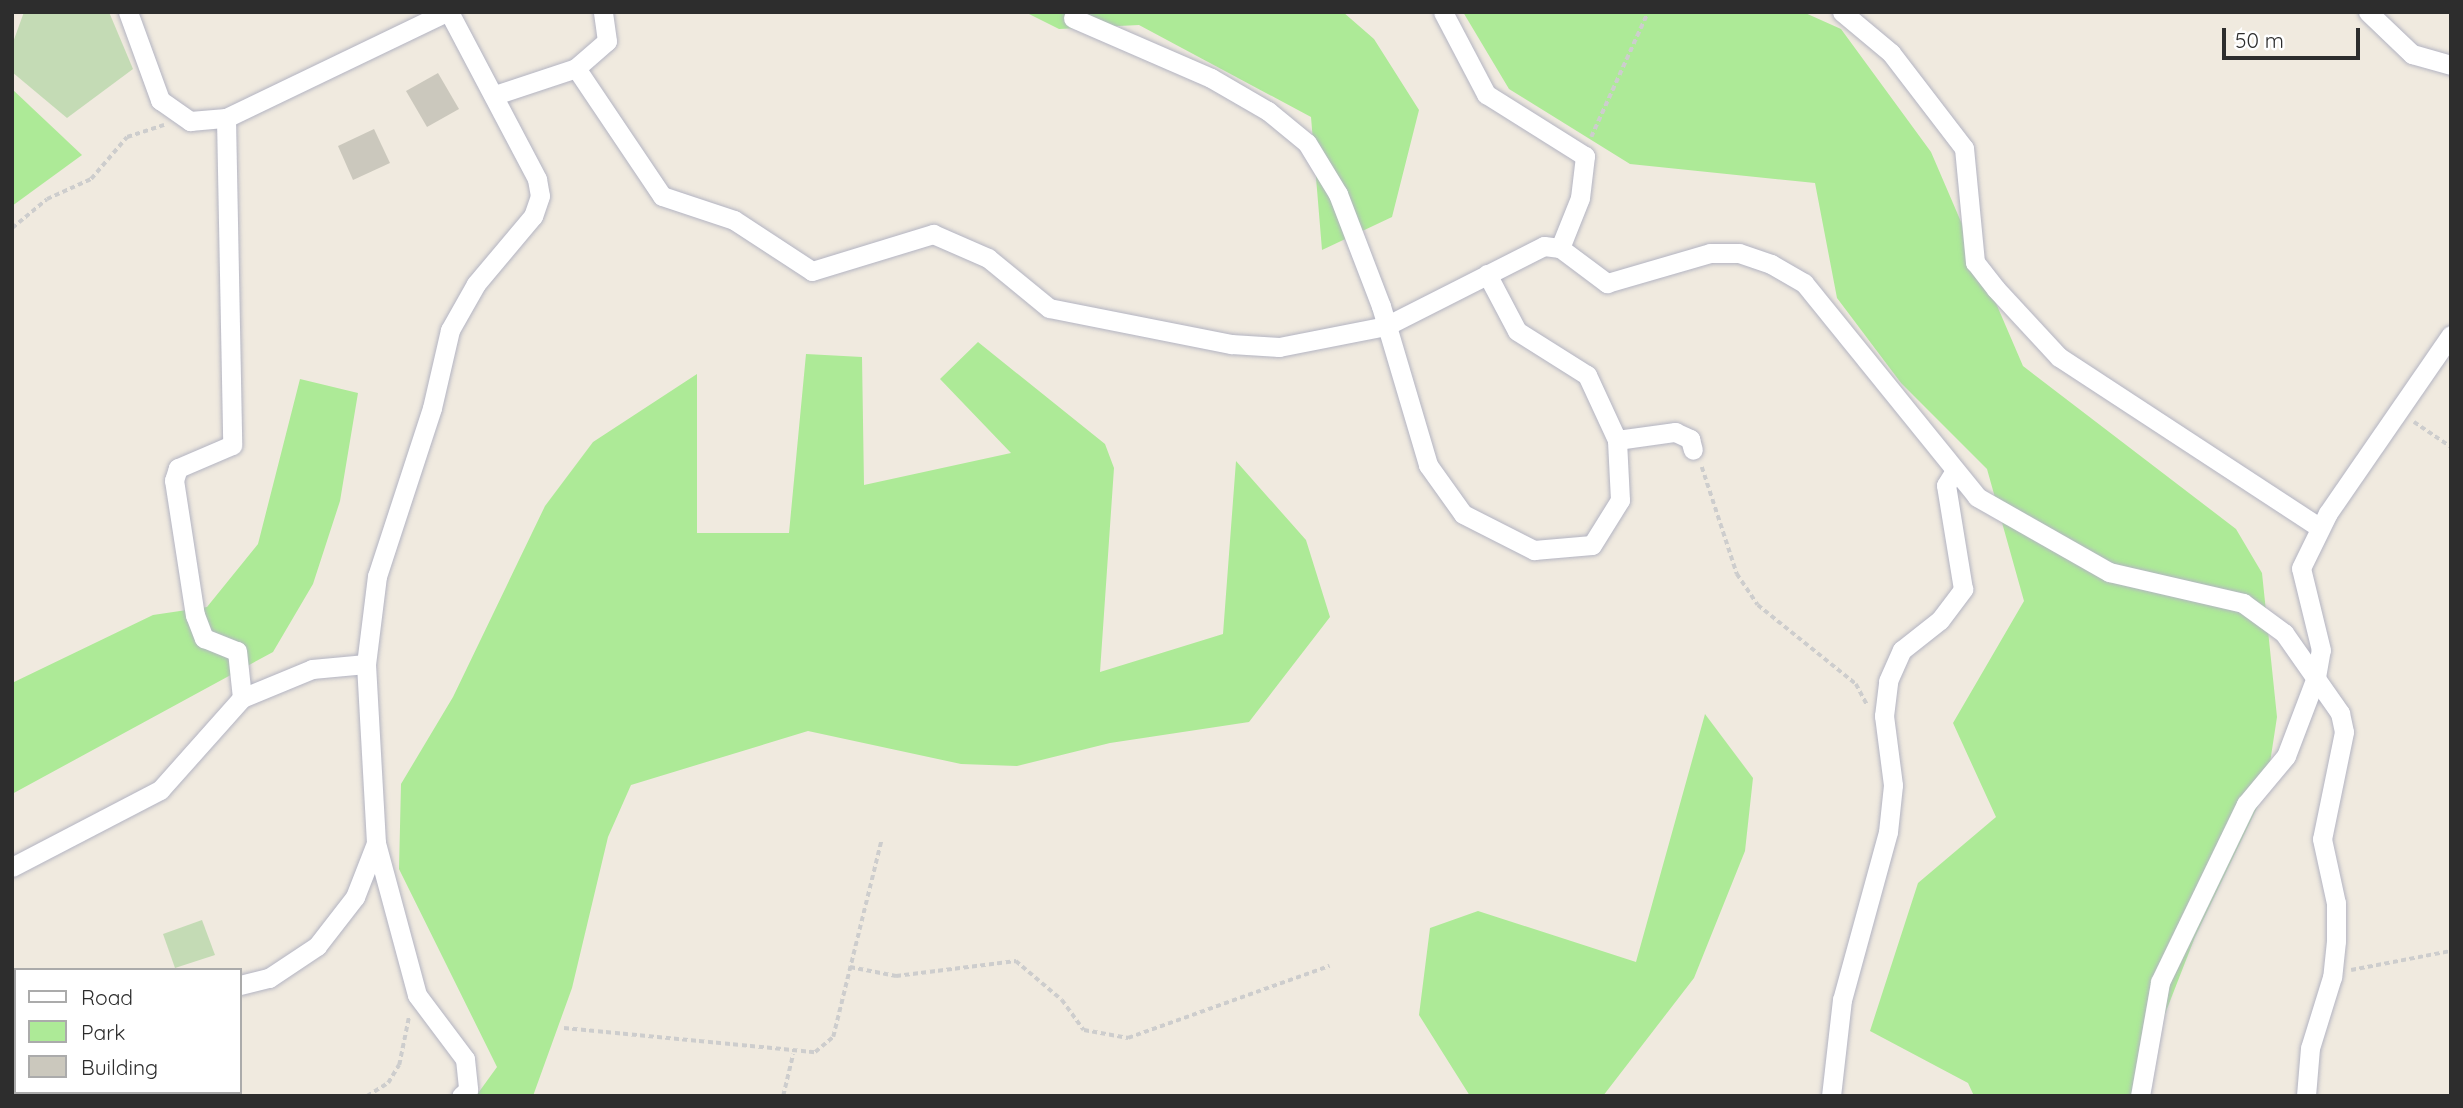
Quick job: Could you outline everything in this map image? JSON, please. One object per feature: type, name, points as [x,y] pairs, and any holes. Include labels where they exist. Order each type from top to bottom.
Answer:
[{"type":"street","points":[[128,12],[160,100],[190,121],[226,118],[448,12],[495,95],[540,196],[533,216],[476,284],[450,330],[432,408],[377,576],[366,664],[376,843],[417,995],[465,1059],[468,1090],[461,1096]]},
{"type":"street","points":[[495,95],[576,68],[607,41],[603,12]]},
{"type":"street","points":[[1443,12],[1486,94],[1585,156],[1580,198],[1560,248]]},
{"type":"street","points":[[1842,12],[1891,53],[1964,148],[1975,262],[1996,289],[2059,357],[2319,527]]},
{"type":"street","points":[[2368,12],[2412,54],[2451,65]]},
{"type":"street","points":[[1073,18],[1211,78],[1268,111],[1307,143],[1338,194],[1386,326],[1414,431],[1448,499],[1463,514],[1534,550],[1592,545],[1607,528],[1619,500],[1617,440],[1587,375],[1517,331],[1487,274]]},
{"type":"street","points":[[576,68],[662,196],[734,220],[812,271],[933,234],[988,258],[1049,308],[1186,337],[1279,348],[1386,326],[1544,246],[1560,248],[1607,283],[1710,253],[1739,253],[1804,283],[1953,474],[1977,497],[2109,572],[2243,603],[2284,633],[2340,713],[2344,732],[2322,839],[2336,903],[2332,977],[2310,1048],[2306,1096]]},
{"type":"street","points":[[226,118],[232,445],[178,468],[174,480],[194,615],[204,638],[237,651],[242,698]]},
{"type":"street","points":[[2140,1096],[2160,982],[2245,804],[2286,756],[2316,677],[2320,650],[2301,568],[2319,527],[2451,335]]},
{"type":"street","points":[[1617,440],[1675,432],[1690,439],[1693,450]]},
{"type":"street","points":[[1831,1096],[1842,1000],[1888,832],[1893,785],[1885,734],[1888,681],[1902,650],[1940,620],[1963,589],[1946,485],[1953,474]]},
{"type":"street","points":[[12,867],[160,790],[242,698],[302,671],[366,664]]},
{"type":"street","points":[[242,985],[269,978],[317,946],[355,897],[376,843]]},
{"type":"path","points":[[1585,156],[1648,12]]},
{"type":"path","points":[[12,228],[47,199],[91,179],[127,137],[190,121]]},
{"type":"path","points":[[2398,411],[2451,447]]},
{"type":"path","points":[[1693,450],[1737,574],[1781,628],[1856,684],[1885,734]]},
{"type":"path","points":[[565,1028],[793,1055],[815,1052],[832,1037],[881,841]]},
{"type":"path","points":[[2332,977],[2374,961],[2451,951]]},
{"type":"path","points":[[850,967],[896,976],[1016,961],[1062,1000],[1084,1030],[1128,1038],[1329,966]]},
{"type":"path","points":[[367,1096],[388,1083],[399,1065],[417,995]]},
{"type":"path","points":[[783,1096],[793,1055]]},
{"type":"green space","points":[[24,12],[109,12],[133,69],[67,118],[12,72],[12,45]]},
{"type":"green space","points":[[1025,12],[1343,12],[1374,39],[1419,110],[1392,217],[1322,250],[1311,117],[1139,25],[1059,29]]},
{"type":"green space","points":[[1463,12],[1803,12],[1841,29],[1931,152],[2023,366],[2236,529],[2262,573],[2277,717],[2266,789],[2195,937],[2133,1096],[1974,1096],[1968,1083],[1870,1031],[1918,883],[1996,817],[1953,723],[2024,601],[1987,469],[1901,383],[1837,298],[1815,183],[1630,164],[1509,89]]},
{"type":"green space","points":[[12,89],[82,155],[12,206]]},
{"type":"green space","points":[[978,342],[1105,444],[1114,468],[1100,672],[1223,634],[1236,461],[1306,540],[1330,617],[1249,722],[1110,743],[1017,766],[961,764],[808,731],[631,785],[608,837],[572,988],[533,1096],[476,1096],[497,1067],[399,869],[401,784],[453,697],[545,506],[593,442],[697,374],[697,533],[789,533],[806,354],[862,357],[864,485],[1011,453],[940,379]]},
{"type":"green space","points":[[300,379],[358,393],[340,501],[313,584],[273,652],[12,794],[12,683],[153,615],[207,607],[258,544]]},
{"type":"green space","points":[[1705,714],[1753,778],[1745,851],[1694,978],[1603,1096],[1470,1096],[1419,1015],[1430,928],[1478,911],[1636,962]]},
{"type":"green space","points":[[202,920],[215,955],[175,968],[163,934]]},
{"type":"green space","points":[[14,1090],[14,1094],[124,1094],[12,1096]]},
{"type":"building","points":[[438,73],[459,109],[427,127],[406,91]]},
{"type":"building","points":[[374,129],[390,163],[353,180],[338,146]]}]
